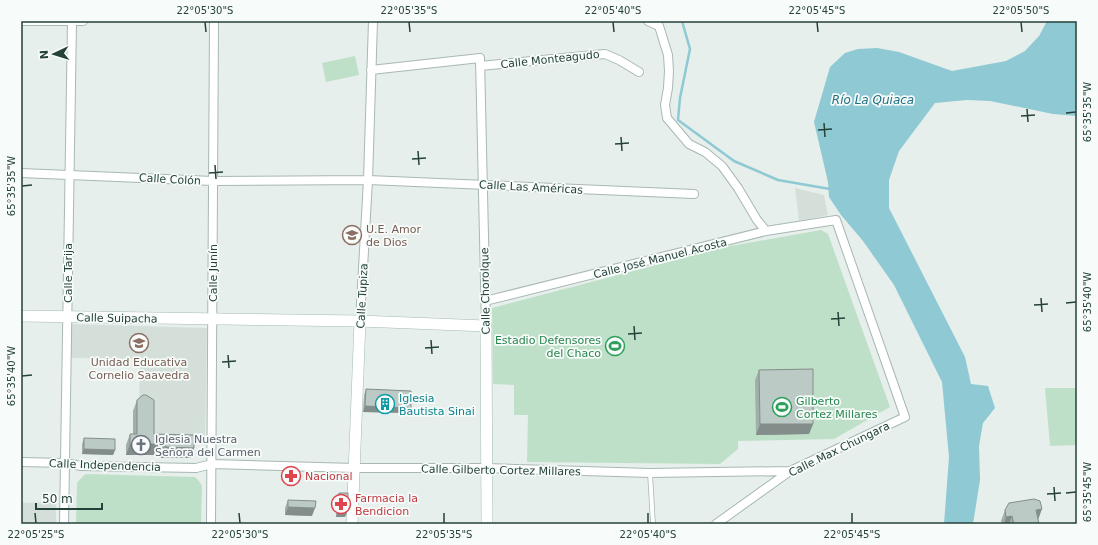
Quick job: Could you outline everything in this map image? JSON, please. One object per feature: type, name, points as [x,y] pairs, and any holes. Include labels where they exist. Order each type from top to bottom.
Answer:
[{"type":"street","points":[[21,21],[83,21]]},
{"type":"street","name":"Calle Tarija","points":[[64,524],[72,21]]},
{"type":"street","name":"Calle Junín","points":[[211,524],[214,21]]},
{"type":"street","name":"Calle Tupiza","points":[[352,524],[360,322],[368,180],[373,21]]},
{"type":"street","points":[[648,21],[659,26],[668,55],[668,88],[664,105],[667,118],[689,144],[704,152],[722,166],[738,188],[757,220],[766,230]]},
{"type":"street","name":"Calle Monteagudo","points":[[371,70],[605,54],[619,60],[639,72]]},
{"type":"street","name":"Calle Chorolque","points":[[480,62],[486,301],[485,468],[487,524]]},
{"type":"street","name":"Calle Colón","points":[[21,173],[213,181],[368,180]]},
{"type":"street","name":"Calle Las Américas","points":[[368,180],[694,194]]},
{"type":"street","name":"Calle José Manuel Acosta","points":[[486,301],[766,230],[836,220],[905,417]]},
{"type":"street","name":"Calle Suipacha","points":[[21,316],[213,319]]},
{"type":"street","points":[[213,319],[486,326]]},
{"type":"street","name":"Calle Max Chungara","points":[[716,524],[790,471],[905,417]]},
{"type":"street","name":"Calle Independencia","points":[[21,462],[65,463],[81,466],[196,468],[212,464]]},
{"type":"street","name":"Calle Gilberto Cortez Millares","points":[[212,464],[355,468],[485,468],[650,473],[790,471]]},
{"type":"lane","points":[[650,473],[653,524]]},
{"type":"shaded area","points":[[795,188],[824,195],[828,215],[799,221]]},
{"type":"shaded area","points":[[71,324],[207,328],[205,442],[150,440],[139,406],[140,359],[71,358]]},
{"type":"shaded area","points":[[56,502],[56,524],[21,524],[21,503]]},
{"type":"green space","points":[[355,56],[359,75],[326,82],[322,63]]},
{"type":"green space","name":"Estadio Defensores del Chaco","points":[[821,230],[828,234],[890,407],[834,439],[738,441],[738,449],[720,464],[527,462],[528,415],[514,415],[514,385],[493,384],[492,308],[725,247]]},
{"type":"green space","points":[[1045,388],[1077,388],[1077,445],[1050,446]]},
{"type":"green space","points":[[86,474],[195,477],[202,486],[201,524],[76,524],[77,483]]},
{"type":"water","name":"Río La Quiaca","points":[[1047,21],[1077,21],[1077,116],[1053,114],[990,101],[967,100],[935,103],[899,151],[889,180],[889,208],[965,357],[971,384],[988,386],[995,408],[983,423],[979,446],[980,480],[973,524],[944,524],[949,457],[942,382],[894,285],[863,241],[841,215],[829,197],[828,182],[814,122],[830,67],[845,53],[858,49],[877,48],[899,52],[952,71],[1006,61],[1025,51],[1039,36]]},
{"type":"building","name":"Gilberto Cortez Millares","points":[[813,369],[813,424],[760,424],[759,370]]},
{"type":"building","name":"Iglesia Bautista Sinai","points":[[366,389],[411,391],[411,408],[365,406]]},
{"type":"building","points":[[143,395],[146,395],[154,400],[154,434],[194,435],[194,448],[165,447],[165,444],[130,444],[130,434],[137,434],[137,400]]},
{"type":"building","points":[[84,438],[115,439],[115,450],[84,449]]},
{"type":"building","points":[[339,493],[348,493],[348,510],[339,509]]},
{"type":"building","points":[[1034,499],[1040,501],[1042,509],[1036,510],[1039,524],[1014,524],[1012,516],[1006,517],[1005,510],[1009,503]]},
{"type":"building","points":[[288,500],[316,501],[315,508],[288,507]]},
{"type":"waterway","points":[[682,21],[690,49],[680,98],[678,120],[734,161],[778,180],[830,189]]},
{"type":"place","name":"U.E. Amor de Dios","points":[[352,235]]},
{"type":"place","name":"Unidad Educativa Cornelio Saavedra","points":[[139,343]]},
{"type":"place","name":"Estadio Defensores del Chaco","points":[[615,346]]},
{"type":"place","name":"Iglesia Bautista Sinai","points":[[385,404]]},
{"type":"place","name":"Gilberto Cortez Millares","points":[[782,407]]},
{"type":"place","name":"Iglesia Nuestra Señora del Carmen","points":[[141,445]]},
{"type":"place","name":"Nacional","points":[[291,476]]},
{"type":"place","name":"Farmacia la Bendicion","points":[[341,504]]}]
